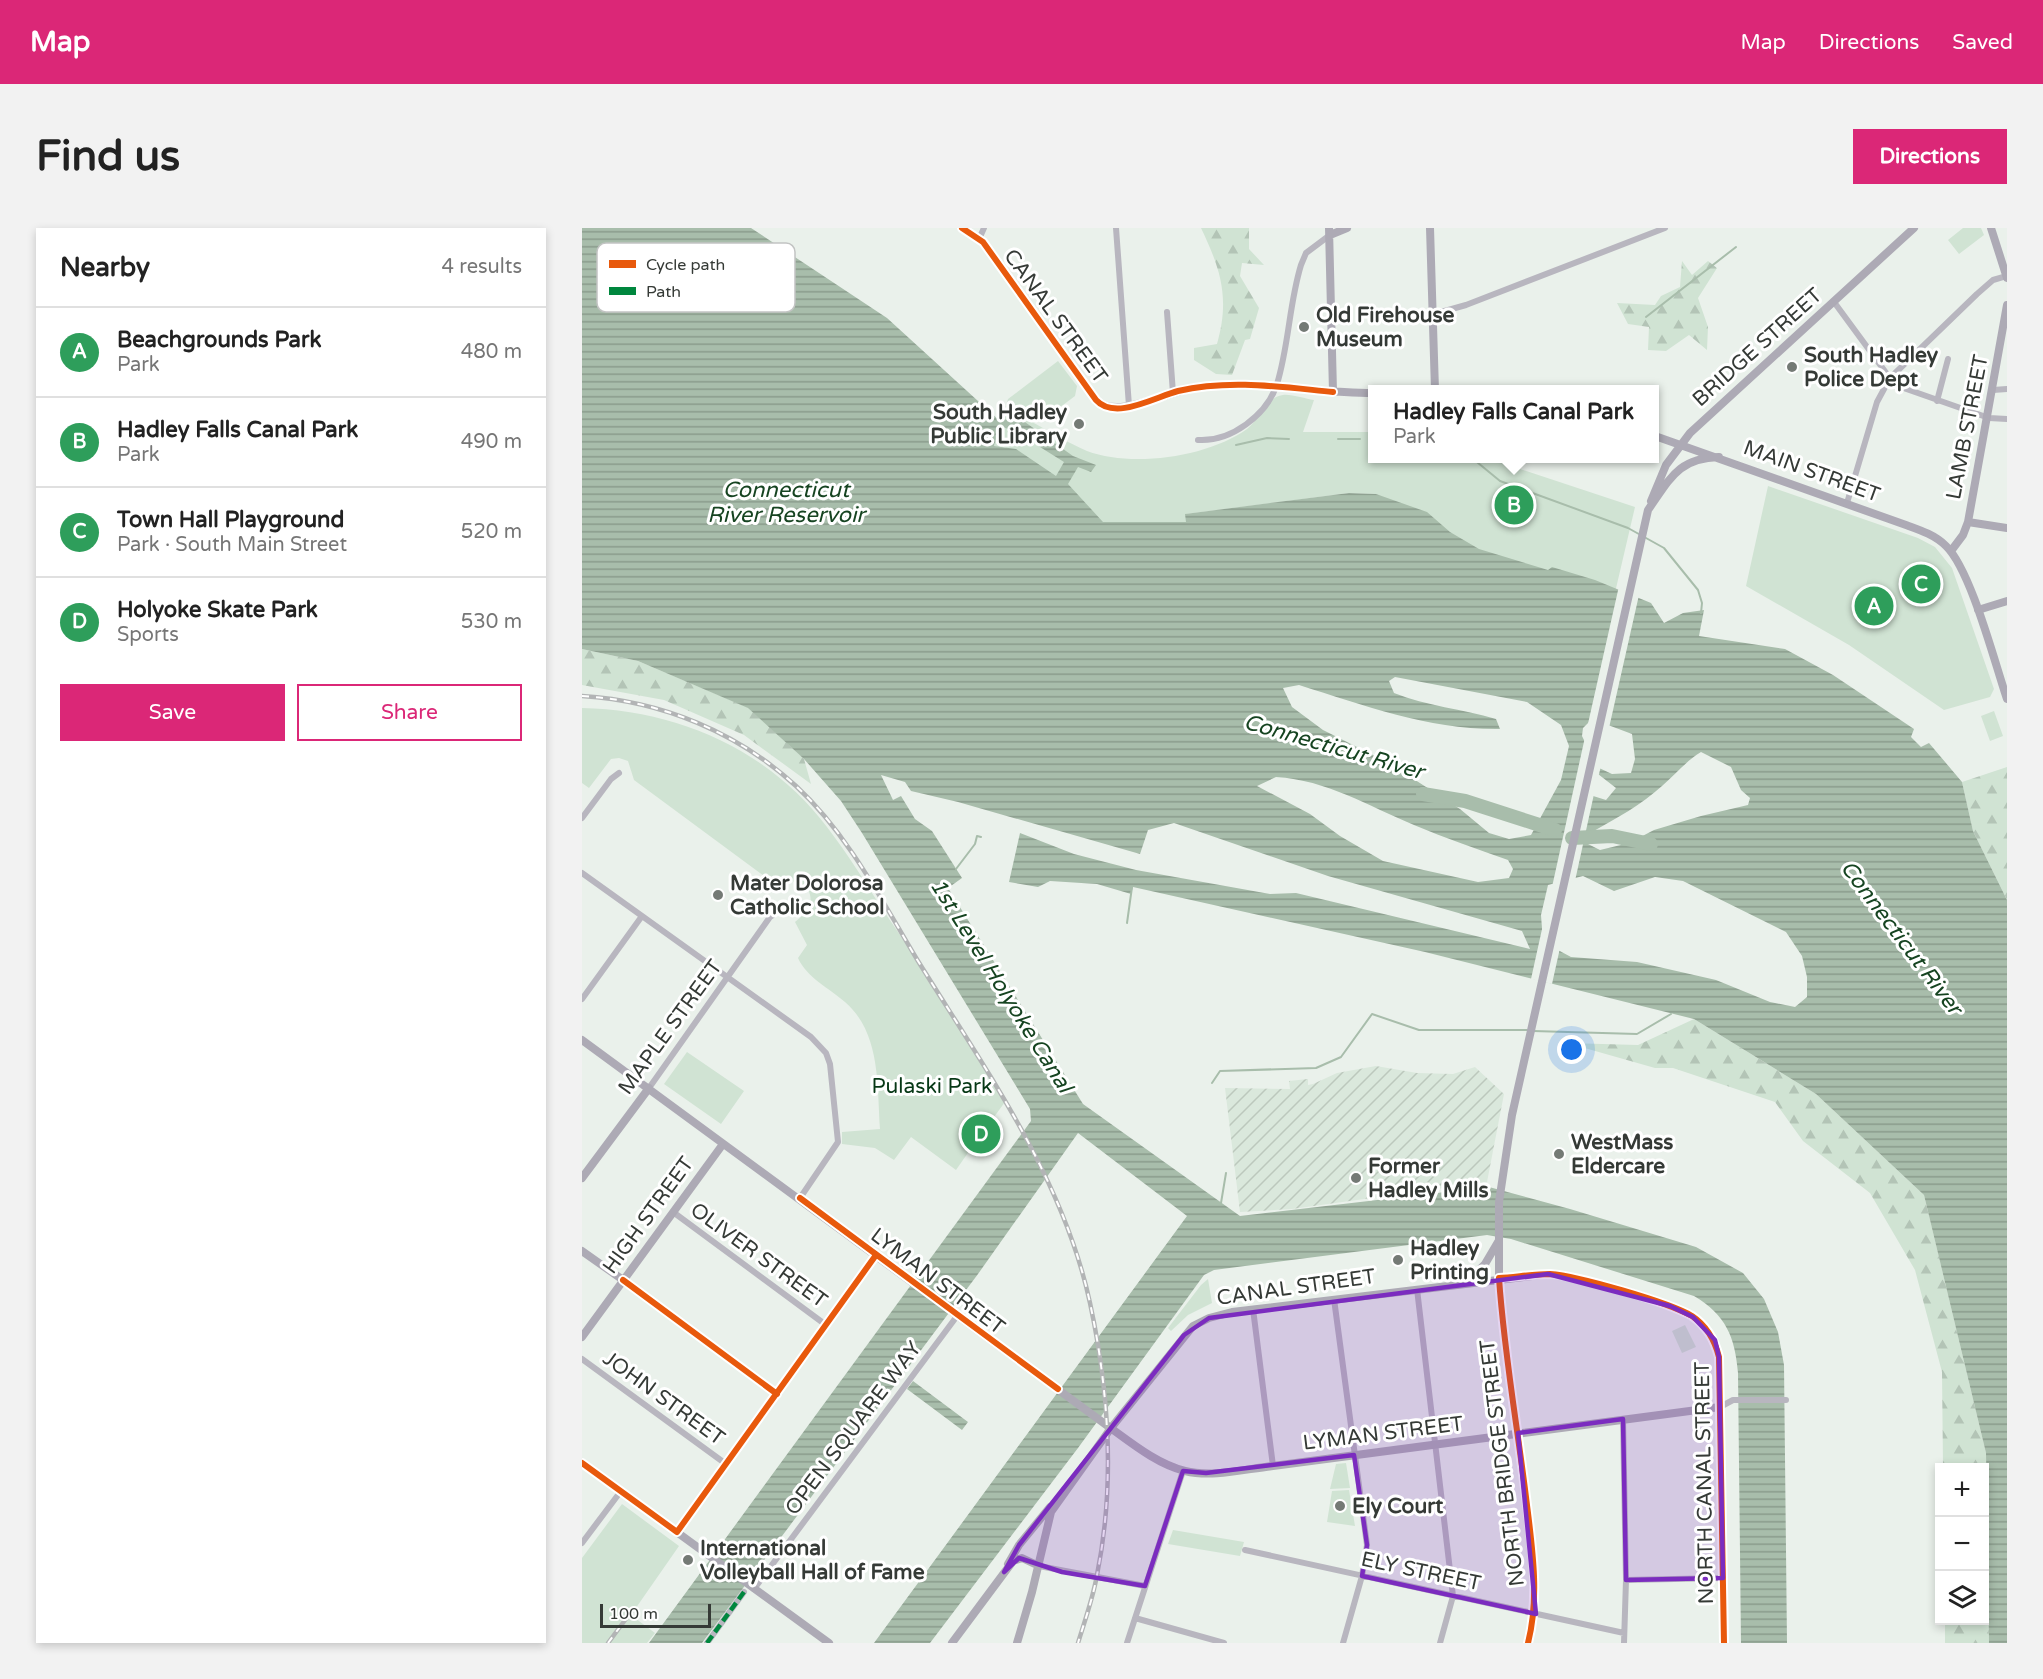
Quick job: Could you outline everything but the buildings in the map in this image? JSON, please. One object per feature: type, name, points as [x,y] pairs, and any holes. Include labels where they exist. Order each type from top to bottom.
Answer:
[{"type":"main road","name":"CANAL STREET","points":[[962,228],[979,239],[1096,400],[1108,408],[1129,406]]},
{"type":"main road","points":[[1333,392],[1330,231],[1347,228]]},
{"type":"main road","points":[[1430,228],[1436,385]]},
{"type":"main road","name":"BRIDGE STREET","points":[[1525,1055],[1648,510],[1663,471],[1681,444],[1914,228]]},
{"type":"main road","points":[[1991,228],[2007,277]]},
{"type":"main road","name":"LAMB STREET","points":[[1951,551],[1963,535],[1968,522],[1989,418],[2007,305]]},
{"type":"main road","points":[[1129,406],[1173,393],[1224,385],[1276,386],[1368,393]]},
{"type":"main road","name":"MAIN STREET","points":[[1659,437],[1925,532],[1951,551]]},
{"type":"main road","points":[[1648,510],[1680,468],[1699,458],[1719,457]]},
{"type":"main road","points":[[1968,522],[2007,528]]},
{"type":"main road","points":[[1951,551],[1977,610],[2007,699]]},
{"type":"main road","points":[[1977,610],[2007,601]]},
{"type":"main road","name":"LYMAN STREET","points":[[582,1040],[1101,1421],[1154,1457],[1183,1471],[1206,1473],[1273,1466],[1720,1407]]},
{"type":"main road","name":"NORTH BRIDGE STREET","points":[[1499,1278],[1498,1241],[1502,1183],[1512,1115],[1525,1055]]},
{"type":"main road","name":"MAPLE STREET","points":[[582,1178],[649,1088]]},
{"type":"main road","name":"HIGH STREET","points":[[582,1337],[723,1144]]},
{"type":"main road","points":[[1466,1283],[1485,1264],[1498,1241]]},
{"type":"main road","points":[[582,1251],[623,1280]]},
{"type":"main road","name":"NORTH CANAL STREET","points":[[1499,1278],[1548,1274],[1568,1276],[1670,1306],[1693,1317],[1715,1341],[1719,1357],[1724,1643]]},
{"type":"main road","name":"CANAL STREET","points":[[1111,1428],[1193,1326],[1219,1315],[1499,1278]]},
{"type":"main road","points":[[1004,1572],[1019,1545],[1061,1496],[1111,1428]]},
{"type":"main road","points":[[582,1463],[677,1532],[749,1589],[829,1643]]},
{"type":"main road","points":[[1017,1643],[1039,1566],[1049,1518],[1061,1496]]},
{"type":"main road","points":[[952,1643],[1004,1572],[1017,1558],[1039,1566]]},
{"type":"street","points":[[979,239],[984,228]]},
{"type":"street","points":[[1116,228],[1129,406]]},
{"type":"street","points":[[1434,314],[1466,305],[1665,228]]},
{"type":"street","points":[[1198,440],[1219,438],[1239,429],[1256,415],[1276,386],[1301,265],[1306,253],[1330,231]]},
{"type":"street","points":[[1847,503],[1877,402],[1890,378],[1993,280],[2007,277]]},
{"type":"street","points":[[1834,302],[1900,389],[1989,418],[2007,419]]},
{"type":"street","points":[[1167,312],[1173,393]]},
{"type":"street","points":[[1937,401],[1948,359]]},
{"type":"street","points":[[1993,390],[2007,389]]},
{"type":"street","points":[[582,818],[610,779],[619,773]]},
{"type":"street","points":[[582,873],[811,1037],[826,1053],[830,1064],[838,1142],[800,1198]]},
{"type":"street","name":"MAPLE STREET","points":[[649,1088],[770,917],[792,902]]},
{"type":"street","points":[[582,999],[642,916]]},
{"type":"street","name":"OLIVER STREET","points":[[673,1212],[826,1325]]},
{"type":"street","points":[[677,1532],[876,1255]]},
{"type":"street","name":"NORTH BRIDGE STREET","points":[[1499,1278],[1503,1336],[1531,1540],[1536,1614],[1528,1643]]},
{"type":"street","points":[[623,1280],[777,1394]]},
{"type":"street","points":[[1417,1289],[1453,1596],[1440,1643]]},
{"type":"street","points":[[1334,1299],[1367,1545],[1362,1575],[1343,1643]]},
{"type":"street","points":[[1253,1309],[1273,1466]]},
{"type":"street","name":"OPEN SQUARE WAY","points":[[706,1643],[749,1589],[954,1314]]},
{"type":"street","name":"JOHN STREET","points":[[582,1359],[726,1464]]},
{"type":"street","name":"LYMAN STREET","points":[[1720,1407],[1736,1400],[1786,1400]]},
{"type":"street","points":[[1623,1419],[1626,1580],[1624,1643]]},
{"type":"street","points":[[1127,1643],[1183,1471]]},
{"type":"street","points":[[582,1543],[621,1491]]},
{"type":"street","name":"ELY STREET","points":[[1245,1550],[1624,1633]]},
{"type":"street","points":[[1039,1566],[1145,1586]]},
{"type":"street","points":[[1626,1580],[1723,1578]]},
{"type":"street","points":[[1135,1618],[1224,1643]]},
{"type":"highlighted area","points":[[1548,1274],[1670,1306],[1693,1317],[1715,1340],[1719,1357],[1723,1578],[1626,1580],[1623,1419],[1518,1433],[1536,1614],[1362,1576],[1367,1545],[1354,1455],[1206,1473],[1183,1471],[1145,1586],[1062,1572],[1019,1558],[1004,1572],[1019,1545],[1184,1335],[1209,1318]]},
{"type":"shaded area","points":[[1376,1066],[1417,1073],[1453,1074],[1475,1067],[1504,1094],[1487,1182],[1292,1209],[1240,1212],[1225,1088],[1290,1089],[1289,1081],[1308,1079],[1308,1085],[1337,1073]]},
{"type":"green space","points":[[1201,228],[1249,228],[1249,249],[1264,265],[1242,263],[1240,276],[1259,308],[1250,339],[1245,340],[1232,375],[1216,374],[1194,360],[1194,348],[1217,344],[1223,312],[1218,271]]},
{"type":"green space","points":[[1963,228],[1981,228],[1984,235],[1959,254],[1948,240]]},
{"type":"green space","points":[[1682,261],[1692,275],[1708,261],[1717,268],[1698,298],[1708,327],[1707,350],[1689,335],[1666,351],[1648,350],[1649,327],[1628,324],[1617,303],[1655,305],[1661,296],[1680,287]]},
{"type":"green space","points":[[1058,361],[1077,386],[1075,396],[1047,417],[1030,421],[1087,451],[1126,459],[1147,459],[1191,453],[1231,439],[1247,429],[1277,396],[1290,395],[1314,400],[1303,432],[1368,432],[1368,463],[1503,463],[1635,507],[1610,614],[1558,600],[1376,494],[1349,493],[1186,514],[1186,522],[1102,522],[1068,485],[1003,446],[1002,448],[994,446],[1008,399]]},
{"type":"green space","points":[[1768,486],[1918,538],[1935,547],[1952,568],[1994,689],[1990,697],[1944,710],[1849,645],[1746,586]]},
{"type":"green space","points":[[582,649],[638,661],[749,708],[804,759],[811,784],[744,735],[664,700],[582,685]]},
{"type":"green space","name":"Pulaski Park","points":[[582,708],[617,710],[652,716],[718,739],[749,756],[777,776],[803,800],[827,827],[856,868],[1005,1102],[994,1117],[1002,1129],[983,1155],[972,1147],[956,1170],[911,1137],[894,1160],[875,1148],[842,1144],[842,1132],[880,1129],[875,1061],[871,1044],[857,1015],[845,1002],[813,977],[798,958],[807,945],[795,922],[809,908],[811,900],[808,889],[792,881],[779,887],[634,780],[628,761],[619,758],[611,759],[589,788],[582,783]]},
{"type":"green space","points":[[1994,711],[2003,736],[1990,741],[1981,716]]},
{"type":"green space","points":[[2007,767],[2007,900],[1973,831],[1962,782]]},
{"type":"green space","points":[[1694,1019],[1816,1094],[1924,1195],[1986,1453],[1986,1463],[1943,1463],[1942,1372],[1915,1270],[1870,1193],[1803,1141],[1775,1102],[1673,1068],[1655,1068],[1567,1043],[1638,1045]]},
{"type":"green space","points":[[687,1052],[744,1091],[721,1124],[664,1084]]},
{"type":"green space","points":[[1208,1279],[1212,1303],[1188,1315],[1171,1331],[1168,1328]]},
{"type":"green space","points":[[1685,1325],[1696,1347],[1682,1353],[1672,1331]]},
{"type":"green space","points":[[1346,1463],[1350,1488],[1330,1489],[1336,1464]]},
{"type":"green space","name":"Ely Court","points":[[1349,1490],[1355,1526],[1327,1522],[1332,1491]]},
{"type":"green space","points":[[622,1504],[679,1546],[631,1615],[655,1633],[647,1643],[582,1643],[582,1558]]},
{"type":"green space","points":[[1173,1530],[1244,1542],[1240,1556],[1168,1544]]},
{"type":"green space","points":[[1945,1625],[1989,1625],[1989,1643],[1945,1643]]},
{"type":"water","points":[[582,228],[751,228],[774,243],[597,243],[597,312],[795,312],[795,257],[887,318],[1001,422],[994,446],[1016,449],[1056,476],[1064,462],[1005,425],[1012,413],[1073,456],[1096,465],[1091,472],[1078,467],[1068,484],[1103,522],[1186,522],[1185,514],[1349,493],[1376,494],[1427,512],[1450,532],[1479,549],[1548,570],[1552,567],[1595,580],[1651,603],[1664,623],[1683,613],[1704,610],[1699,636],[1785,649],[1833,675],[1914,729],[1911,737],[1921,747],[1929,743],[1962,782],[1973,831],[2007,900],[2007,1643],[1989,1643],[1989,1463],[1986,1463],[1986,1453],[1924,1195],[1816,1094],[1694,1019],[1425,952],[1133,887],[1131,894],[1097,884],[1050,881],[1038,887],[1009,882],[1020,833],[1074,854],[1136,870],[1270,894],[1296,893],[1530,949],[1522,931],[1328,876],[1174,823],[1148,830],[1140,854],[958,802],[911,791],[905,782],[881,775],[893,800],[901,796],[915,819],[932,831],[962,878],[948,888],[1083,1104],[1240,1216],[1489,1187],[1696,1247],[1743,1273],[1764,1299],[1778,1332],[1784,1365],[1787,1643],[1741,1643],[1738,1373],[1731,1338],[1721,1319],[1705,1303],[1694,1296],[1511,1239],[1487,1235],[1214,1270],[1204,1275],[1078,1448],[930,1643],[874,1643],[1187,1216],[1078,1133],[978,1274],[702,1643],[649,1643],[1031,1121],[1030,1109],[841,801],[804,759],[748,708],[638,661],[582,649]],"holes":[[[1395,677],[1527,702],[1561,725],[1569,746],[1561,780],[1531,835],[1509,839],[1489,833],[1460,809],[1389,763],[1323,730],[1292,707],[1283,688],[1299,685],[1423,721],[1500,729],[1496,719],[1394,693],[1389,681]],[[1592,719],[1632,734],[1635,759],[1631,773],[1612,774],[1597,767],[1582,736],[1583,728]],[[1701,752],[1731,767],[1741,790],[1750,798],[1748,805],[1654,830],[1629,843],[1600,850],[1588,844],[1592,832],[1646,799]],[[1580,774],[1598,774],[1616,788],[1606,800],[1577,791]],[[1276,777],[1295,779],[1330,788],[1426,830],[1508,860],[1513,869],[1509,878],[1478,882],[1383,861],[1340,836],[1310,814],[1257,786]],[[1583,876],[1614,891],[1655,877],[1683,881],[1786,932],[1802,956],[1807,977],[1807,997],[1795,1007],[1770,1002],[1716,980],[1637,962],[1571,957],[1543,942],[1541,915],[1548,885]]]},
{"type":"water","points":[[913,1381],[968,1422],[962,1430],[907,1389]]},
{"type":"pier","points":[[1619,586],[1639,595],[1609,728],[1593,722],[1587,728]]},
{"type":"pier","points":[[1585,737],[1601,766],[1598,778],[1583,776],[1580,789],[1594,794],[1575,881],[1552,887]]},
{"type":"pier","points":[[1544,920],[1546,941],[1560,948],[1552,984],[1531,979]]},
{"type":"waterway","points":[[1646,317],[1736,247]]},
{"type":"waterway","points":[[1001,422],[1014,427]]},
{"type":"waterway","points":[[1236,445],[1267,438],[1289,439]]},
{"type":"waterway","points":[[1338,439],[1360,439]]},
{"type":"waterway","points":[[1478,463],[1500,481],[1628,528],[1664,548],[1698,590],[1702,603],[1701,613]]},
{"type":"waterway","name":"Connecticut River","points":[[1423,794],[1465,801],[1555,830]]},
{"type":"waterway","name":"1st Level Holyoke Canal","points":[[956,869],[975,844],[977,836],[981,837]]},
{"type":"waterway","name":"Connecticut River","points":[[1572,838],[1612,836],[1651,844]]},
{"type":"waterway","points":[[1127,923],[1132,887]]},
{"type":"waterway","points":[[1212,1083],[1220,1071],[1316,1068],[1341,1057],[1372,1014],[1419,1030],[1527,1030]]},
{"type":"waterway","points":[[1533,1031],[1637,1034],[1671,1014]]},
{"type":"waterway","points":[[1221,1203],[1226,1173]]},
{"type":"railway","points":[[582,696],[641,705],[669,712],[697,723],[749,750],[796,786],[832,825],[863,869],[1019,1125],[1061,1212],[1078,1257],[1090,1303],[1102,1370],[1108,1473],[1106,1507],[1097,1575],[1078,1643]]},
{"type":"railway","points":[[608,1643],[631,1612]]},
{"type":"marked path","points":[[707,1643],[744,1592]]},
{"type":"cycle path","points":[[962,228],[983,242],[1096,400],[1104,406],[1114,408],[1136,406],[1178,391],[1217,385],[1275,386],[1333,392]]},
{"type":"cycle path","points":[[800,1198],[1058,1389]]},
{"type":"cycle path","points":[[582,1463],[677,1532],[876,1255]]},
{"type":"cycle path","points":[[1528,1643],[1534,1607],[1532,1552],[1507,1361],[1499,1278],[1538,1274],[1563,1276],[1601,1284],[1680,1310],[1697,1320],[1713,1340],[1719,1357],[1724,1643]]},
{"type":"cycle path","points":[[623,1280],[777,1394]]},
{"type":"place","name":"Old Firehouse Museum","points":[[1304,327]]},
{"type":"place","name":"South Hadley Police Dept","points":[[1792,367]]},
{"type":"place","name":"South Hadley Public Library","points":[[1079,424]]},
{"type":"place","name":"Hadley Falls Canal Park","points":[[1514,505]]},
{"type":"place","name":"Town Hall Playground","points":[[1921,584]]},
{"type":"place","name":"Beachgrounds Park","points":[[1874,606]]},
{"type":"place","name":"Mater Dolorosa Catholic School","points":[[718,895]]},
{"type":"place","name":"Holyoke Skate Park","points":[[981,1134]]},
{"type":"place","name":"WestMass Eldercare","points":[[1559,1154]]},
{"type":"place","name":"Former Hadley Mills","points":[[1356,1178]]},
{"type":"place","name":"Hadley Printing","points":[[1398,1260]]},
{"type":"place","name":"Ely Court","points":[[1340,1506]]},
{"type":"place","name":"International Volleyball Hall of Fame","points":[[688,1560]]},
{"type":"water label","name":"Connecticut River Reservoir","points":[[786,502]]}]
